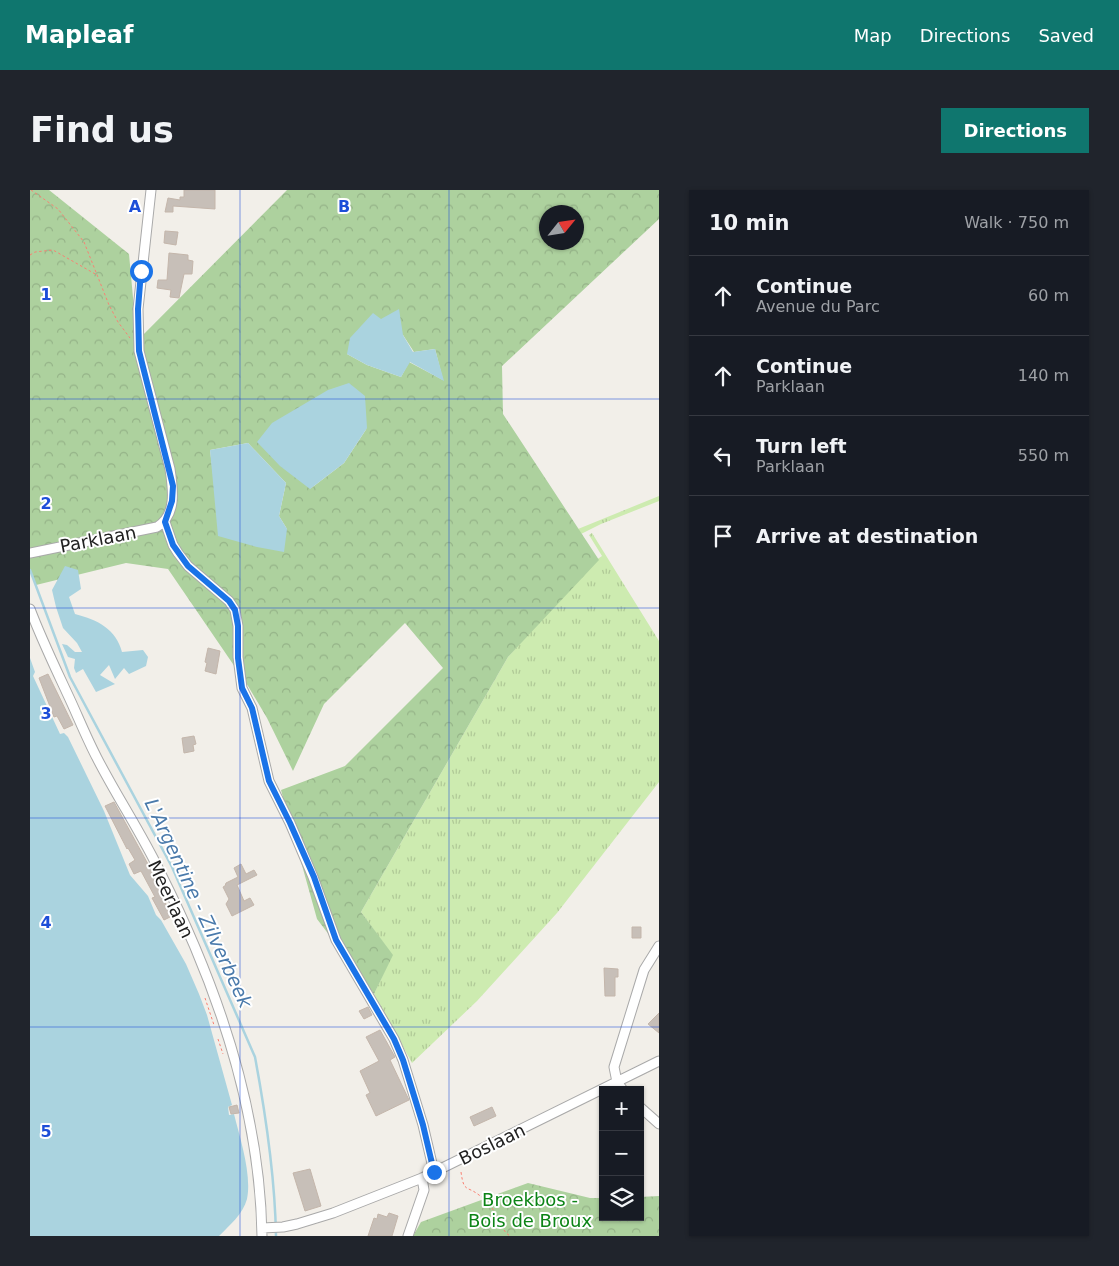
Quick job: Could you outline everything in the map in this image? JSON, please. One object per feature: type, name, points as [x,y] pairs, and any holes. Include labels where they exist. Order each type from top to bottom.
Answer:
[{"type":"street","points":[[151,190],[138,309],[139,351],[173,486],[172,501],[165,522],[173,545],[188,566],[229,601],[235,610],[238,626],[238,658],[242,688],[252,708],[269,781],[302,850],[336,940],[394,1039],[403,1060],[423,1125],[434,1172]]},
{"type":"street","name":"Parklaan","points":[[30,552],[156,527],[165,522]]},
{"type":"street","name":"Meerlaan","points":[[30,609],[96,757],[161,873],[188,931],[216,1003],[237,1068],[249,1118],[258,1172],[262,1232]]},
{"type":"street","points":[[620,1086],[617,1082],[614,1067],[644,970],[659,946]]},
{"type":"street","name":"Boslaan","points":[[262,1232],[333,1213],[422,1178],[659,1060]]},
{"type":"street","points":[[644,1111],[659,1124]]},
{"type":"street","points":[[408,1236],[424,1190],[422,1178]]},
{"type":"path","points":[[31,190],[58,209],[84,242],[118,322],[139,351]]},
{"type":"path","points":[[30,255],[36,252],[53,250],[97,275]]},
{"type":"path","points":[[204,998],[215,1028]]},
{"type":"path","points":[[218,1036],[225,1061]]},
{"type":"path","points":[[461,1172],[462,1182],[468,1190],[479,1194],[495,1212],[506,1233],[510,1236]]},
{"type":"green space","points":[[30,190],[49,190],[129,254],[137,341],[287,190],[659,190],[659,219],[502,366],[503,414],[599,560],[508,657],[361,912],[393,955],[374,994],[317,919],[281,790],[345,766],[443,668],[405,623],[324,704],[293,771],[267,718],[248,686],[168,569],[126,563],[36,585],[30,569]],"holes":[[[403,335],[414,352],[435,349],[443,380],[409,362],[401,377],[367,365],[347,354]],[[367,428],[344,463],[310,489]],[[248,443],[286,483],[279,516],[287,529],[215,490],[210,450]]]},
{"type":"green space","points":[[659,496],[659,501],[581,534],[578,529]]},
{"type":"green space","points":[[592,533],[659,641],[659,782],[557,913],[477,1001],[412,1063],[374,994],[392,955],[361,912],[508,657],[593,562],[602,556],[589,535]]},
{"type":"green space","name":"Broekbos - Bois de Broux","points":[[528,1183],[590,1198],[599,1198],[599,1221],[644,1221],[644,1197],[659,1196],[659,1236],[413,1236],[421,1222]]},
{"type":"water","points":[[399,309],[403,335],[413,352],[435,349],[444,381],[410,362],[401,377],[367,365],[347,354],[350,338],[373,313],[381,319]]},
{"type":"water","points":[[349,383],[365,396],[367,428],[344,463],[310,489],[280,466],[257,442],[272,423],[328,390]]},
{"type":"water","points":[[248,443],[286,483],[279,516],[287,529],[284,552],[257,547],[218,536],[210,450]]},
{"type":"water","points":[[65,566],[78,570],[81,589],[69,597],[75,614],[91,619],[111,631],[122,652],[143,650],[148,657],[146,666],[129,674],[124,668],[115,679],[109,665],[100,675],[115,684],[96,692],[83,669],[76,673],[74,668],[75,659],[68,657],[62,644],[67,645],[75,652],[82,652],[77,643],[63,628],[52,590]]},
{"type":"water","points":[[30,658],[35,672],[33,676],[60,734],[64,733],[68,737],[104,811],[130,875],[148,896],[156,915],[161,920],[186,964],[207,1015],[232,1105],[228,1107],[229,1115],[234,1114],[245,1156],[248,1179],[247,1199],[242,1210],[219,1236],[30,1236]]},
{"type":"building","points":[[184,190],[215,190],[215,209],[173,206],[173,212],[165,212],[168,198],[180,200],[180,197],[184,197]]},
{"type":"building","points":[[165,231],[178,232],[176,245],[164,243]]},
{"type":"building","points":[[169,253],[188,255],[188,260],[193,261],[192,274],[184,274],[179,298],[170,297],[171,290],[157,288],[158,280],[167,280]]},
{"type":"building","points":[[208,648],[220,651],[216,674],[205,671]]},
{"type":"building","points":[[48,674],[73,725],[64,729],[57,716],[54,717],[39,678]]},
{"type":"building","points":[[194,736],[196,744],[193,745],[194,751],[184,753],[182,738]]},
{"type":"building","points":[[114,802],[160,886],[162,891],[160,892],[172,916],[164,920],[152,898],[155,897],[141,871],[134,874],[129,864],[135,860],[127,849],[105,806]]},
{"type":"building","points":[[241,864],[246,874],[254,870],[257,875],[237,885],[244,901],[250,898],[254,905],[232,916],[226,904],[229,899],[223,887],[226,883],[238,877],[234,868]]},
{"type":"building","points":[[632,927],[641,927],[641,938],[632,938]]},
{"type":"building","points":[[604,968],[618,969],[618,977],[615,977],[615,996],[605,996]]},
{"type":"building","points":[[368,1007],[372,1015],[364,1019],[359,1011]]},
{"type":"building","points":[[659,1013],[659,1033],[648,1024]]},
{"type":"building","points":[[380,1030],[395,1057],[390,1060],[409,1100],[376,1116],[366,1095],[370,1093],[360,1071],[379,1061],[366,1037]]},
{"type":"building","points":[[237,1105],[239,1113],[231,1114],[229,1107]]},
{"type":"building","points":[[492,1107],[496,1116],[474,1126],[470,1117]]},
{"type":"building","points":[[310,1169],[321,1206],[305,1211],[293,1173]]},
{"type":"building","points":[[389,1213],[398,1216],[392,1236],[368,1236],[374,1218],[377,1219],[378,1214],[387,1217]]},
{"type":"waterway","name":"L'Argentine - Zilverbeek","points":[[30,570],[70,677],[172,867],[255,1057],[269,1146],[276,1236]]},
{"type":"route","points":[[141,271],[138,309],[139,351],[173,486],[172,501],[165,522],[173,545],[188,566],[229,601],[235,610],[238,626],[238,658],[242,688],[252,708],[269,781],[314,877],[336,940],[394,1039],[403,1060],[423,1125],[434,1172]]}]
